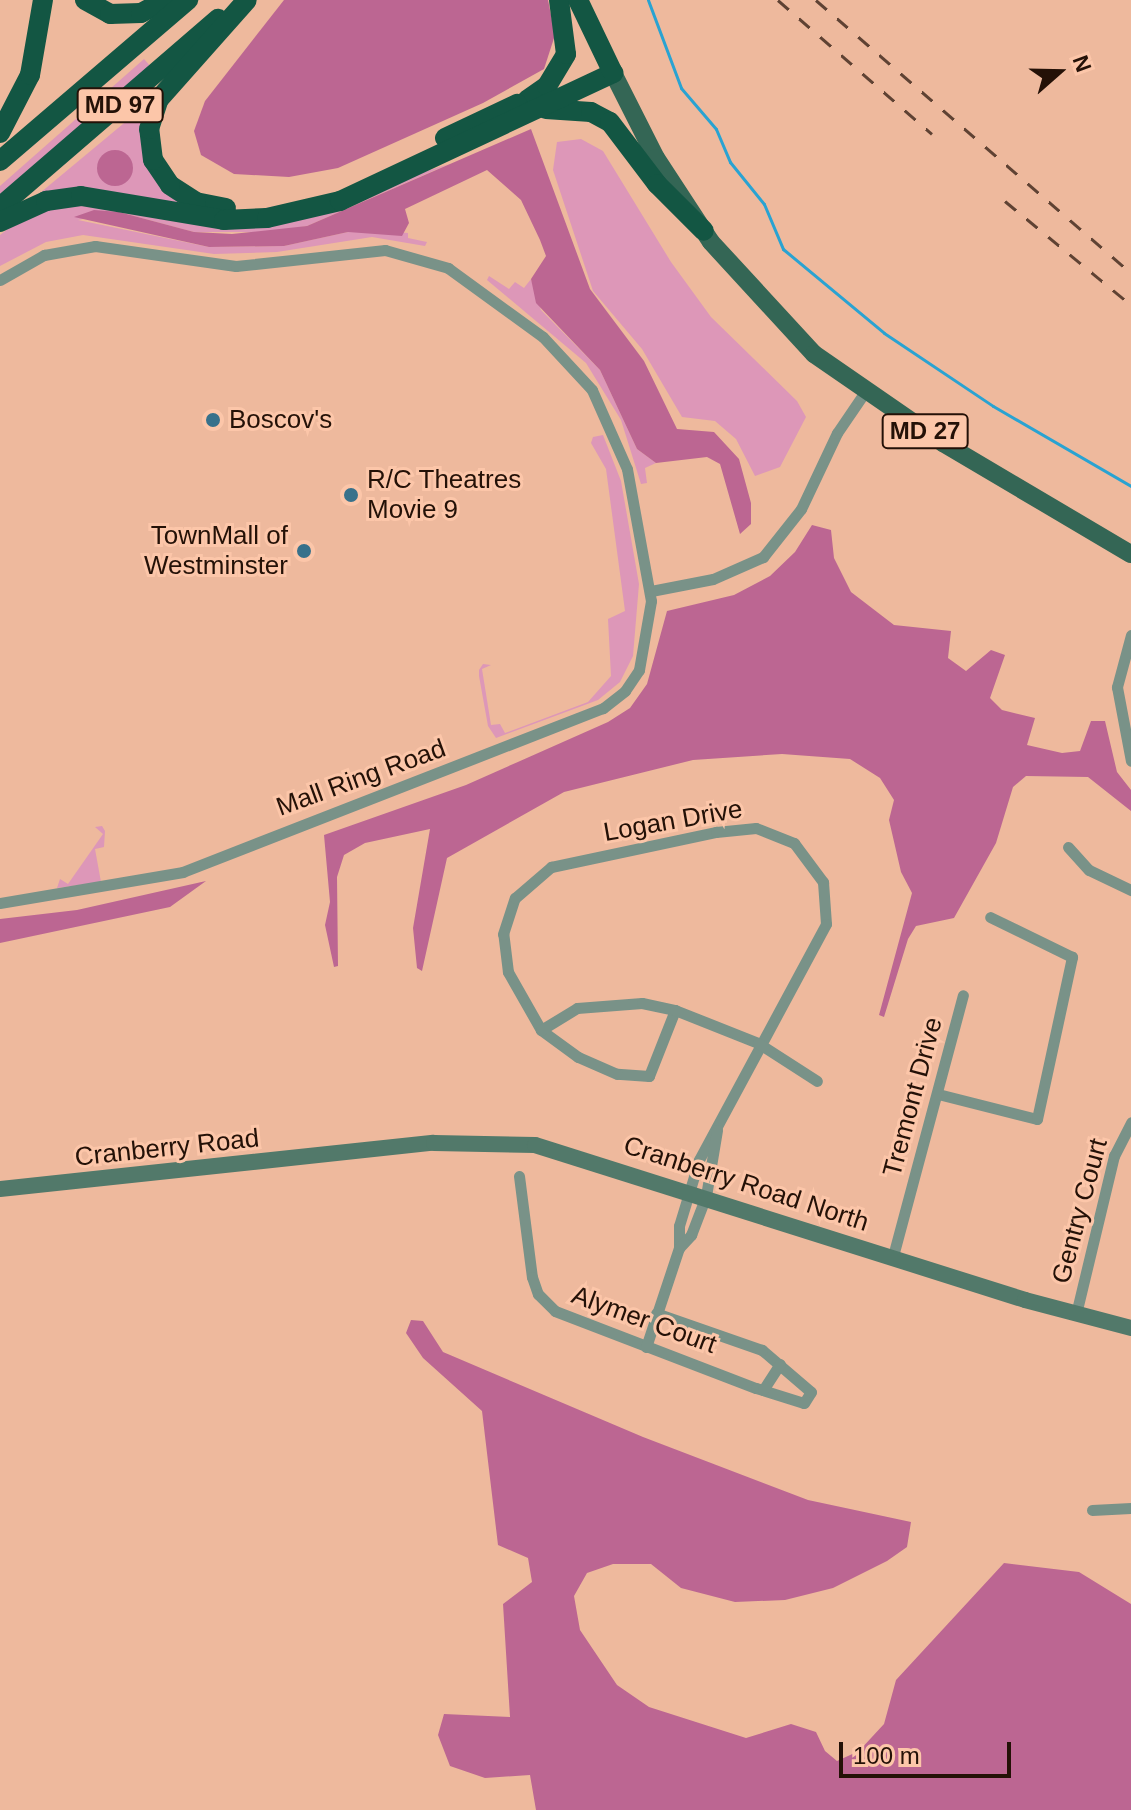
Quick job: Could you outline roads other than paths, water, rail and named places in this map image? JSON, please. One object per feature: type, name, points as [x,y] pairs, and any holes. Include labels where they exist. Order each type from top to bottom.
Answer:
[{"type":"highway","points":[[0,133],[30,75],[43,0]]},
{"type":"highway","points":[[85,0],[110,14],[141,13],[165,0]]},
{"type":"highway","name":"MD 97","points":[[0,161],[188,0]]},
{"type":"highway","name":"MD 97","points":[[0,207],[238,0]]},
{"type":"highway","points":[[247,0],[164,92],[151,118],[151,149],[158,169],[178,192],[196,202],[247,208],[318,194],[530,106],[560,107],[610,122],[657,184],[704,231]]},
{"type":"highway","points":[[530,106],[547,86],[566,54],[559,0]]},
{"type":"highway","name":"MD 27","points":[[578,0],[611,68]]},
{"type":"highway","points":[[0,222],[46,201],[81,196],[209,219],[297,213],[353,195],[611,68]]},
{"type":"highway","points":[[0,178],[59,112]]},
{"type":"main road","name":"MD 27","points":[[611,68],[656,158],[704,231],[777,320],[865,392],[1131,554]]},
{"type":"street","name":"Mall Ring Road","points":[[0,280],[44,255],[95,246],[228,266],[369,249],[407,254],[448,268],[543,337],[592,390],[627,469],[651,591],[647,641],[639,670],[625,691],[603,708],[183,872],[0,903]]},
{"type":"street","points":[[651,591],[713,579],[763,557],[801,509],[837,433],[865,392]]},
{"type":"street","points":[[1131,635],[1117,687],[1131,761]]},
{"type":"street","name":"Logan Drive","points":[[675,1010],[653,1073],[640,1077],[603,1070],[541,1030],[516,992],[502,949],[511,907],[526,884],[551,867],[573,861],[756,828],[785,837],[804,853],[823,882],[828,913],[817,948],[758,1043],[689,1190],[677,1235],[679,1248]]},
{"type":"street","points":[[1068,847],[1089,870],[1131,890]]},
{"type":"street","points":[[938,1094],[1037,1119],[1072,957],[990,917]]},
{"type":"street","name":"Tremont Drive","points":[[893,1256],[963,995]]},
{"type":"street","points":[[541,1030],[559,1015],[605,1003],[675,1010],[758,1043],[817,1081]]},
{"type":"street","name":"Gentry Court","points":[[1076,1314],[1114,1156],[1131,1122]]},
{"type":"street","name":"Logan Drive","points":[[646,1347],[679,1248],[691,1235],[706,1196],[717,1129]]},
{"type":"street","name":"Cranberry Road North","points":[[339,1156],[434,1143],[504,1141],[571,1153],[1076,1314],[1131,1328]]},
{"type":"street","name":"Cranberry Road","points":[[0,1189],[339,1156]]},
{"type":"street","name":"Alymer Court","points":[[519,1176],[525,1240],[538,1294],[576,1322],[763,1390],[804,1403],[811,1392],[762,1350],[656,1313]]},
{"type":"street","points":[[763,1390],[780,1364]]},
{"type":"street","points":[[1092,1510],[1131,1508]]},
{"type":"waterway","points":[[648,0],[681,88],[716,129],[730,162],[764,204],[783,249],[884,333],[993,406],[1131,486]]},
{"type":"railway","points":[[778,0],[932,134]]},
{"type":"railway","points":[[816,0],[1131,273]]},
{"type":"railway","points":[[1005,201],[1131,305]]},
{"type":"place","name":"Boscov's","points":[[213,420]]},
{"type":"place","name":"R/C Theatres Movie 9","points":[[351,495]]},
{"type":"place","name":"TownMall of Westminster","points":[[304,551]]}]
